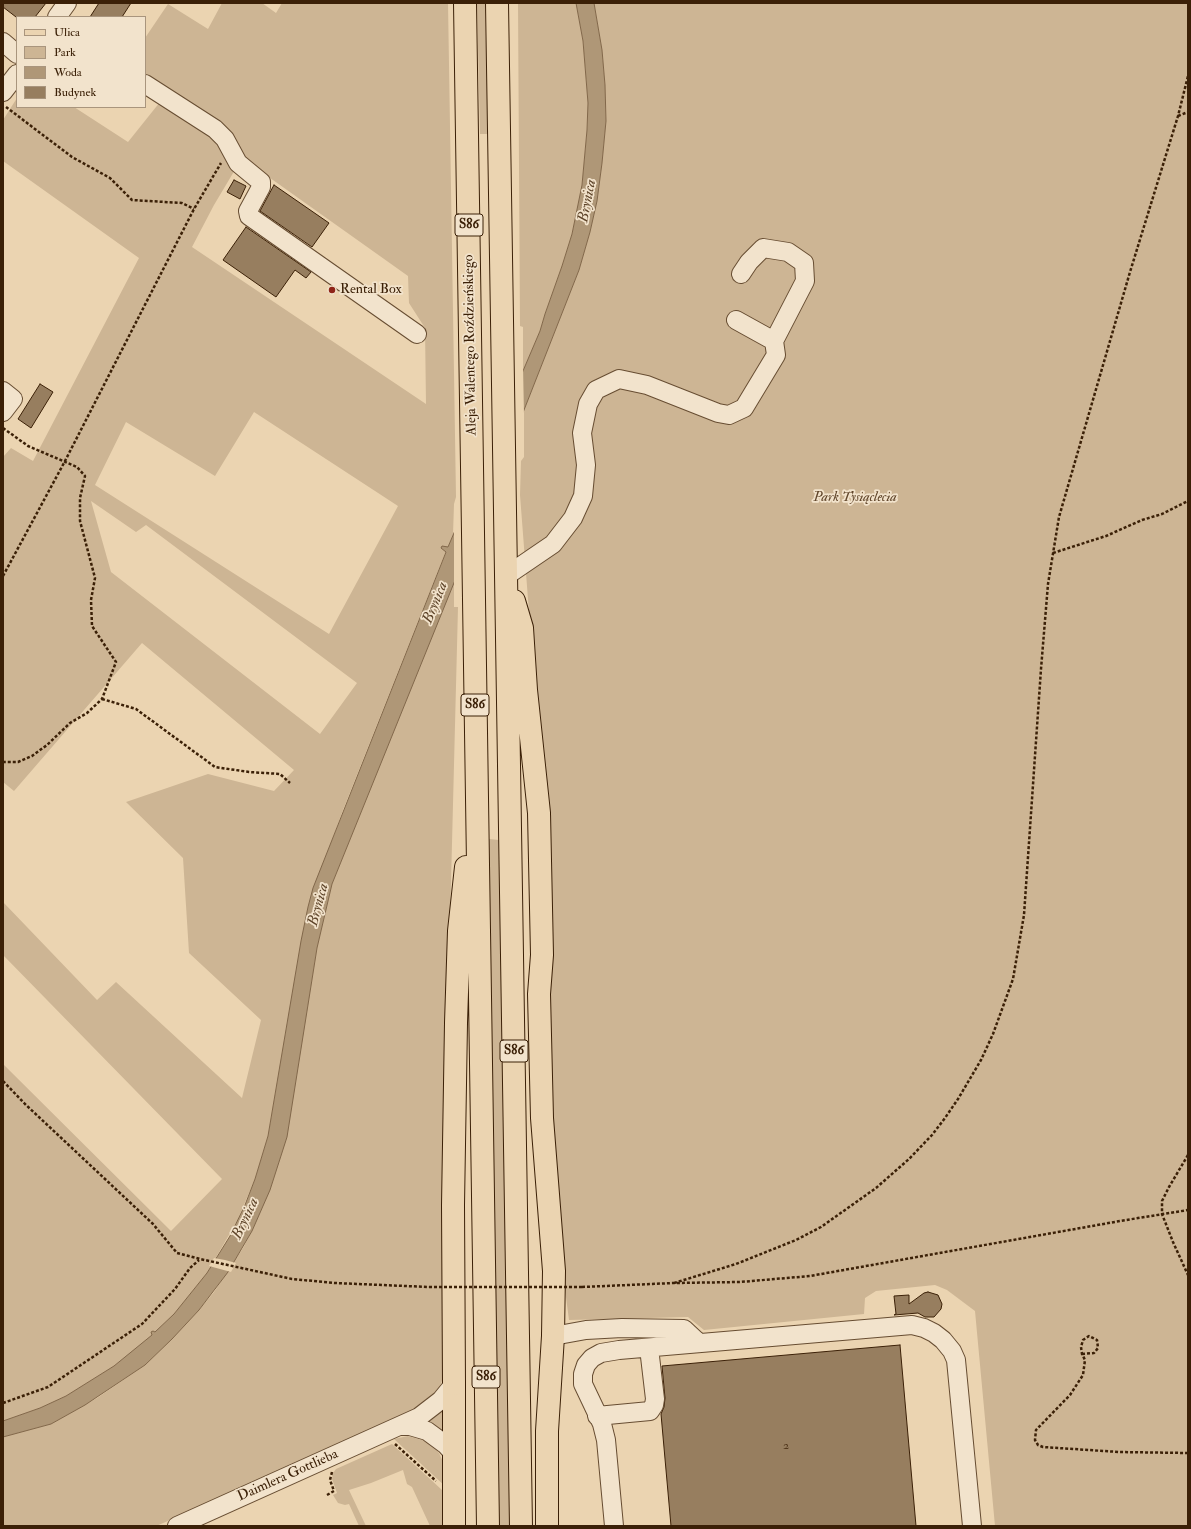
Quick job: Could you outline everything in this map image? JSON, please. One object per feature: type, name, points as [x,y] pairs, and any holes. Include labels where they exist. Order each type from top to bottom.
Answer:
[{"type":"main road","name":"Aleja Walentego Roździeńskiego","points":[[465,3],[476,780]]},
{"type":"main road","name":"S86","points":[[497,3],[521,1526]]},
{"type":"main road","points":[[506,576],[522,628],[526,690],[539,813],[542,955],[539,994],[542,1118],[554,1271],[553,1336],[547,1432],[547,1526]]},
{"type":"main road","name":"S86","points":[[476,780],[488,1526]]},
{"type":"main road","points":[[454,1526],[453,1205],[459,930],[476,780]]},
{"type":"street","points":[[58,16],[67,3]]},
{"type":"street","points":[[3,42],[16,53]]},
{"type":"street","points":[[3,92],[16,75]]},
{"type":"street","points":[[146,85],[215,129],[225,138],[238,163],[261,182],[261,187],[248,211],[249,216],[417,334]]},
{"type":"street","points":[[506,576],[553,544],[576,511],[583,496],[586,465],[582,433],[588,404],[596,390],[619,379],[648,385],[718,413],[729,415],[744,408],[776,355],[774,341],[805,281],[804,263],[788,252],[764,248],[749,262],[741,274]]},
{"type":"street","points":[[736,320],[774,341]]},
{"type":"street","points":[[3,391],[13,399],[3,412]]},
{"type":"street","points":[[614,1526],[606,1440],[602,1424],[583,1384],[582,1374],[586,1365],[592,1358],[601,1353],[649,1348],[912,1325],[924,1328],[943,1340],[956,1360],[972,1526]]},
{"type":"street","points":[[553,1336],[586,1330],[622,1328],[684,1329],[699,1343]]},
{"type":"street","points":[[597,1416],[650,1411],[654,1405],[655,1399],[649,1348]]},
{"type":"street","name":"Daimlera Gottlieba","points":[[177,1526],[418,1417],[441,1400],[454,1384]]},
{"type":"street","points":[[400,1426],[410,1426],[427,1430],[446,1445],[454,1454]]},
{"type":"path","points":[[674,1283],[736,1264],[796,1240],[821,1226],[876,1188],[909,1159],[932,1135],[958,1099],[981,1060],[993,1034],[1013,978],[1024,915],[1041,661],[1048,584],[1059,516],[1077,450],[1178,116],[1188,76]]},
{"type":"path","points":[[3,104],[72,157],[110,178],[132,200],[182,203],[194,209]]},
{"type":"path","points":[[1178,116],[1188,112]]},
{"type":"path","points":[[3,576],[65,461],[194,209],[231,150]]},
{"type":"path","points":[[3,428],[28,446],[77,467],[85,476],[80,498],[80,521],[95,578],[91,600],[92,626],[116,662],[102,699],[87,713],[70,723],[47,745],[32,756],[18,762],[3,762]]},
{"type":"path","points":[[1053,553],[1106,536],[1142,520],[1162,514],[1188,501]]},
{"type":"path","points":[[102,699],[136,709],[215,767],[250,772],[280,774],[290,783]]},
{"type":"path","points":[[3,1081],[25,1104],[152,1224],[177,1253],[244,1270],[292,1279],[336,1283],[430,1287],[582,1287],[740,1282],[810,1276],[1188,1210]]},
{"type":"path","points":[[1188,1155],[1168,1187],[1162,1201],[1162,1214],[1172,1242],[1188,1275]]},
{"type":"path","points":[[3,1403],[48,1387],[142,1324],[175,1289],[190,1268],[200,1259]]},
{"type":"path","points":[[1082,1354],[1094,1353],[1098,1348],[1097,1340],[1090,1336],[1083,1340],[1081,1347],[1082,1354],[1084,1360],[1083,1375],[1070,1394],[1036,1430],[1035,1440],[1038,1445],[1043,1447],[1119,1452],[1188,1453]]},
{"type":"path","points":[[393,1442],[439,1484]]},
{"type":"path","points":[[326,1494],[334,1491],[330,1480],[333,1469]]},
{"type":"green space","points":[[222,3],[262,3],[276,13],[282,3],[448,3],[456,497],[454,504],[453,535],[448,547],[441,548],[446,551],[343,810],[308,907],[268,1136],[255,1179],[237,1221],[207,1273],[174,1314],[155,1332],[151,1332],[152,1335],[134,1351],[114,1366],[66,1396],[40,1408],[3,1421],[3,1064],[171,1231],[222,1179],[3,955],[3,902],[97,1000],[116,982],[242,1098],[261,1020],[189,953],[183,858],[126,802],[208,774],[274,791],[294,770],[142,643],[14,791],[3,782],[3,457],[11,448],[33,461],[139,258],[3,161],[3,120],[16,100],[16,108],[76,108],[128,142],[168,92],[146,79],[146,37],[168,4],[208,29]],"holes":[[[242,158],[408,276],[409,303],[425,328],[426,404],[192,247],[214,205]],[[254,412],[398,506],[329,634],[95,485],[126,422],[215,476]],[[91,501],[136,532],[146,525],[357,683],[320,734],[111,572]]]},
{"type":"green space","points":[[477,3],[485,3],[488,134],[480,134]]},
{"type":"green space","points":[[518,3],[576,3],[583,41],[588,103],[582,185],[572,234],[540,331],[523,371],[523,327],[520,326]]},
{"type":"green space","name":"Park Tysiąclecia","points":[[594,3],[1188,3],[1188,1526],[995,1526],[975,1311],[947,1290],[935,1285],[876,1291],[865,1298],[864,1314],[704,1330],[688,1317],[569,1320],[561,1259],[552,1147],[537,716],[520,495],[521,461],[524,457],[524,410],[579,270],[597,201],[606,121],[602,50]]},
{"type":"green space","points":[[454,581],[454,607],[458,607],[445,1119],[444,1373],[441,1384],[436,1393],[419,1410],[218,1500],[156,1526],[3,1526],[3,1437],[51,1424],[97,1398],[145,1365],[172,1339],[214,1292],[243,1248],[252,1231],[274,1177],[286,1137],[317,948],[332,884]]},
{"type":"green space","points":[[489,839],[499,840],[508,1260],[510,1526],[499,1526]]},
{"type":"green space","points":[[444,1407],[446,1433],[424,1424],[433,1418]]},
{"type":"green space","points":[[408,1436],[425,1441],[439,1453],[445,1466],[446,1487],[394,1439]]},
{"type":"green space","points":[[392,1444],[442,1490],[442,1526],[430,1526],[412,1487],[407,1484],[403,1470],[349,1490],[366,1526],[359,1526],[349,1504],[345,1505],[338,1503],[333,1495],[337,1493],[332,1479],[333,1473],[336,1469]]},
{"type":"water","name":"Brynica","points":[[576,3],[594,3],[602,50],[605,85],[606,121],[602,163],[597,201],[590,232],[579,270],[524,410],[332,884],[317,948],[287,1137],[270,1190],[252,1231],[228,1272],[199,1310],[145,1365],[85,1405],[51,1424],[3,1437],[3,1421],[40,1408],[66,1396],[114,1366],[152,1335],[151,1332],[155,1332],[174,1314],[207,1273],[230,1236],[245,1205],[255,1179],[268,1136],[301,941],[313,888],[446,552],[441,548],[442,546],[448,547],[540,331],[572,234],[582,185],[588,103],[583,41]]},
{"type":"pier","points":[[523,366],[524,415],[454,586],[454,527]]},
{"type":"pier","points":[[214,1258],[236,1263],[231,1272],[209,1266]]},
{"type":"building","points":[[3,3],[46,3],[36,16],[16,17],[3,7]]},
{"type":"building","points":[[99,3],[131,3],[123,16],[91,16]]},
{"type":"building","points":[[234,180],[246,186],[240,199],[227,192]]},
{"type":"building","points":[[274,185],[329,223],[312,247],[260,211]]},
{"type":"building","points":[[246,227],[311,272],[306,278],[295,270],[276,297],[223,260]]},
{"type":"building","points":[[40,384],[53,392],[31,428],[18,419]]},
{"type":"building","points":[[928,1292],[938,1295],[942,1304],[941,1309],[934,1317],[925,1317],[918,1313],[894,1315],[896,1314],[894,1296],[909,1295],[909,1304],[924,1293]]},
{"type":"building","points":[[900,1345],[916,1526],[671,1526],[661,1414],[664,1407],[665,1398],[662,1366]]},
{"type":"place","name":"Rental Box","points":[[332,290]]}]
